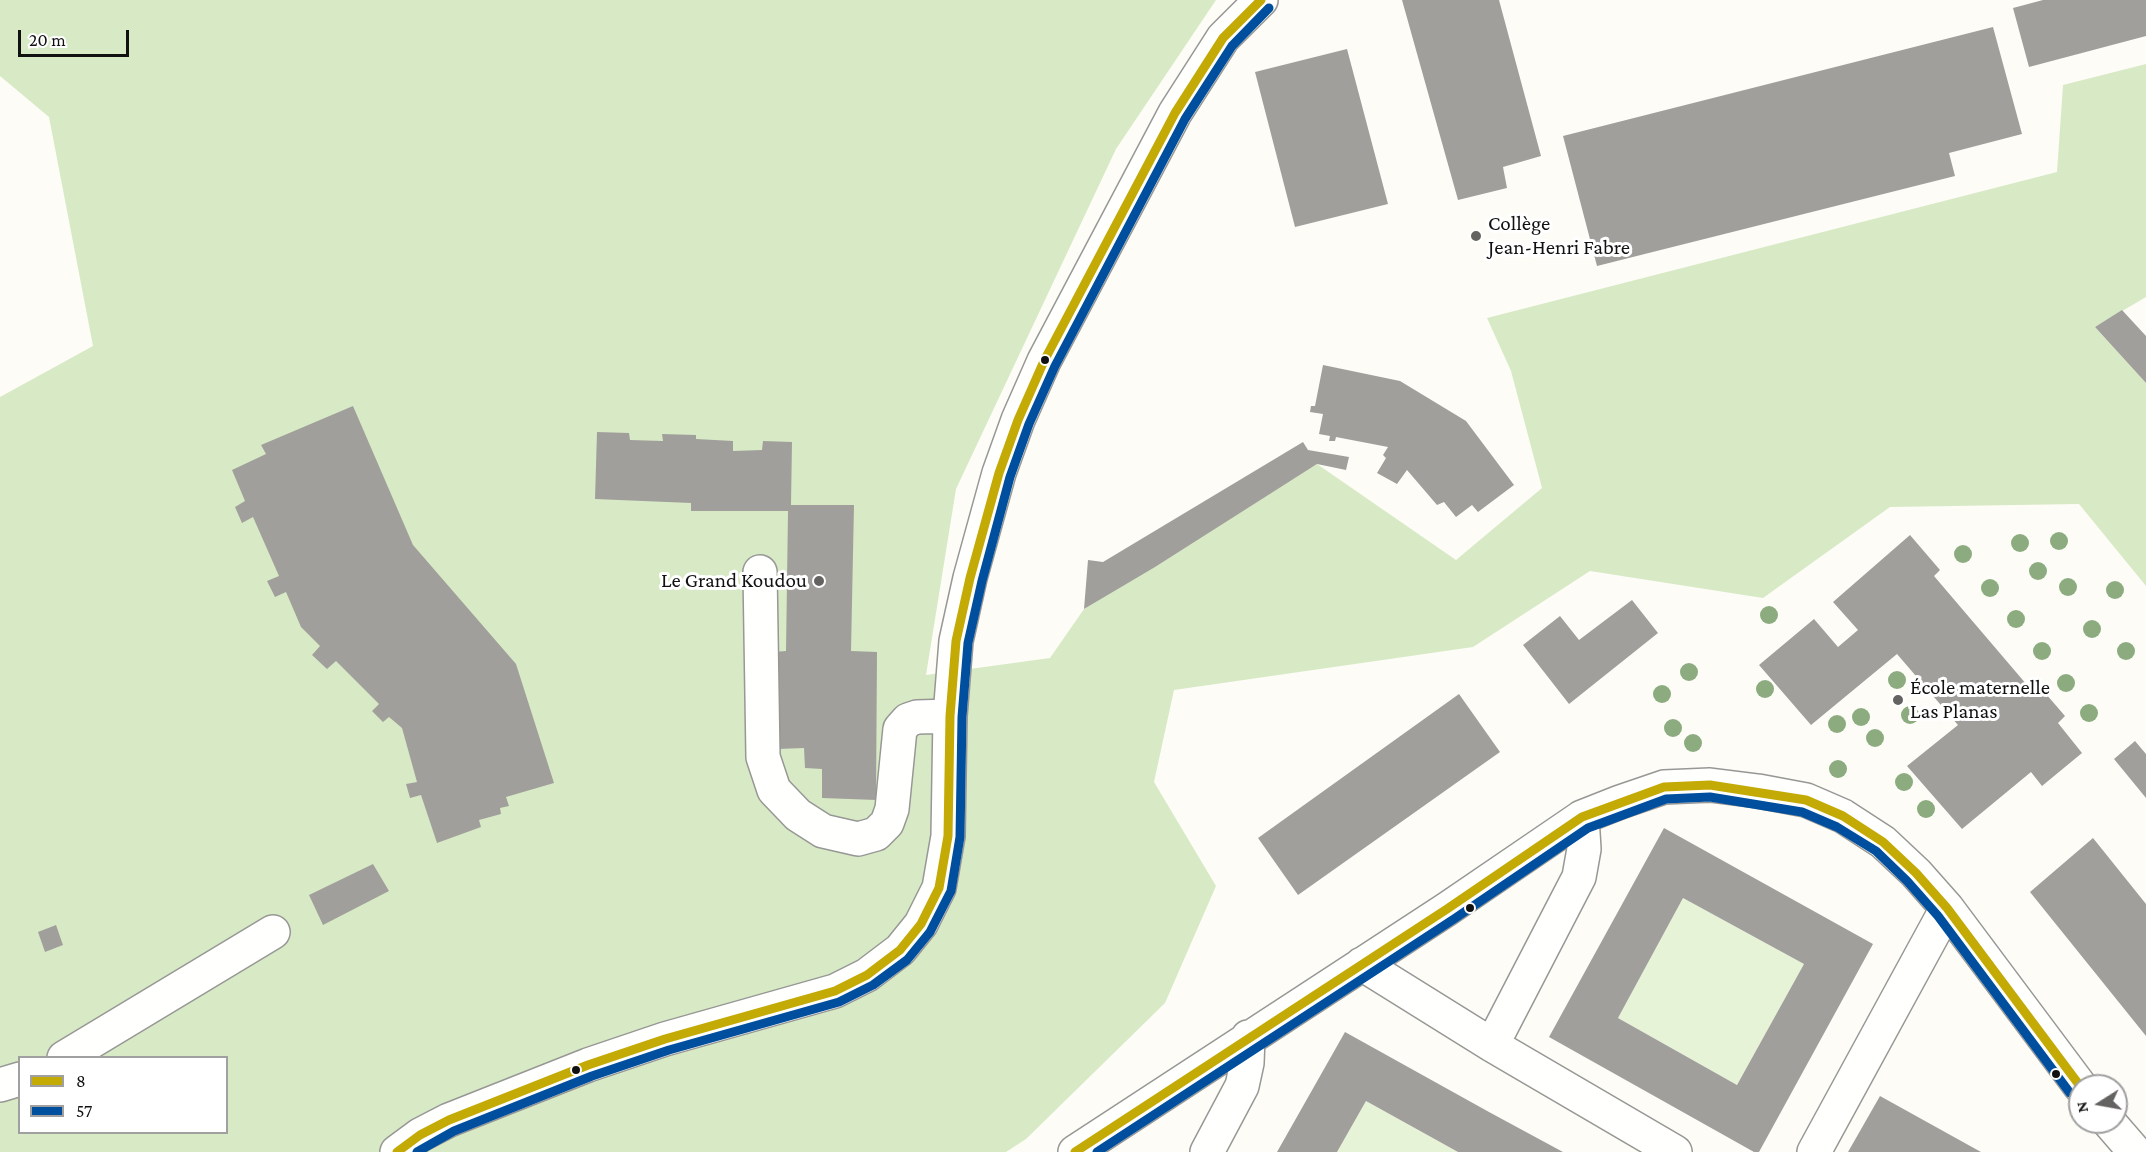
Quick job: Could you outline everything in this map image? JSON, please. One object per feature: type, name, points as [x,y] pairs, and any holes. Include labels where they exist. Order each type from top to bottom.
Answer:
[{"type":"street","points":[[397,1152],[420,1135],[449,1120],[588,1065],[665,1039],[835,991],[867,975],[900,950],[921,924],[939,888],[948,836],[950,716],[956,641],[970,578],[999,473],[1031,390],[1084,282],[1175,113],[1223,38],[1261,0]]},
{"type":"street","points":[[760,572],[763,757],[774,790],[798,815],[822,831],[858,839],[876,834],[887,823],[892,809],[900,729],[908,720],[917,717],[950,716]]},
{"type":"street","points":[[1075,1152],[1582,817],[1664,787],[1710,785],[1758,790],[1806,800],[1843,816],[1883,842],[1916,873],[1947,908],[2071,1074]]},
{"type":"street","points":[[1492,1045],[1579,877],[1584,849],[1582,817]]},
{"type":"street","points":[[1814,1152],[1947,908]]},
{"type":"street","points":[[67,1056],[273,932]]},
{"type":"street","points":[[1362,964],[1492,1045],[1675,1152]]},
{"type":"street","points":[[1207,1152],[1242,1086],[1247,1063],[1248,1037]]},
{"type":"street","points":[[0,1085],[18,1080]]},
{"type":"street","points":[[2119,1134],[2135,1152]]},
{"type":"green space","points":[[0,0],[1216,0],[1116,149],[956,489],[926,675],[1050,658],[1084,609],[1317,464],[1456,560],[1542,488],[1511,371],[1487,318],[2057,172],[2063,85],[2146,64],[2146,297],[2095,327],[2146,383],[2146,586],[2079,504],[1890,507],[1763,598],[1590,571],[1473,647],[1174,690],[1154,782],[1216,886],[1165,1003],[1026,1139],[1006,1152],[0,1152],[0,397],[93,346],[49,117],[0,76]]},
{"type":"green space","points":[[1683,898],[1804,964],[1737,1085],[1618,1018]]},
{"type":"green space","points":[[1366,1101],[1458,1152],[1337,1152]]},
{"type":"building","points":[[1402,0],[1499,0],[1541,156],[1503,167],[1507,188],[1458,200]]},
{"type":"building","points":[[2043,0],[2146,0],[2146,36],[2029,67],[2013,8]]},
{"type":"building","name":"Collège Jean-Henri Fabre","points":[[1993,27],[2022,134],[1949,153],[1955,176],[1597,266],[1563,136]]},
{"type":"building","points":[[1347,49],[1388,204],[1295,227],[1255,72]]},
{"type":"building","points":[[2122,310],[2146,336],[2146,383],[2095,327]]},
{"type":"building","points":[[1323,365],[1400,381],[1466,421],[1514,485],[1478,512],[1472,505],[1456,517],[1444,502],[1437,505],[1407,470],[1397,484],[1377,473],[1386,458],[1383,455],[1388,447],[1336,437],[1335,441],[1329,441],[1330,436],[1319,434],[1323,414],[1310,412],[1311,406],[1315,406]]},
{"type":"building","points":[[353,406],[413,545],[516,664],[554,783],[506,797],[509,806],[500,808],[501,814],[479,820],[481,827],[437,843],[421,795],[410,798],[406,784],[417,782],[402,728],[389,717],[383,722],[372,711],[379,704],[336,661],[327,669],[312,655],[320,646],[301,627],[286,592],[275,597],[267,581],[279,576],[253,517],[242,523],[235,507],[245,501],[232,470],[266,454],[261,445]]},
{"type":"building","name":"Le Grand Koudou","points":[[597,432],[629,433],[630,440],[663,441],[662,434],[696,435],[696,439],[733,441],[733,451],[762,450],[763,441],[792,442],[791,505],[854,505],[851,651],[877,652],[876,800],[822,798],[822,769],[805,768],[804,748],[778,749],[773,652],[786,651],[788,511],[691,511],[691,503],[595,499]]},
{"type":"building","points":[[1303,442],[1308,450],[1349,457],[1346,470],[1317,464],[1155,567],[1084,609],[1088,560],[1103,562]]},
{"type":"building","points":[[1910,535],[1940,570],[1934,576],[2033,692],[2040,687],[2065,716],[2058,723],[2082,753],[2042,786],[2031,772],[1962,829],[1907,766],[1958,725],[1897,654],[1811,725],[1759,665],[1814,619],[1838,647],[1858,630],[1833,602]]},
{"type":"building","points":[[1632,600],[1658,633],[1569,704],[1523,645],[1560,616],[1579,640]]},
{"type":"building","points":[[1459,694],[1500,752],[1298,895],[1258,838]]},
{"type":"building","points":[[2135,741],[2146,754],[2146,798],[2114,759]]},
{"type":"building","points":[[1664,828],[1873,944],[1759,1152],[1754,1152],[1549,1037]],"holes":[[[1683,898],[1804,964],[1737,1085],[1618,1018]]]},
{"type":"building","points":[[2093,838],[2146,904],[2146,1036],[2030,892]]},
{"type":"building","points":[[373,864],[389,891],[323,925],[309,895]]},
{"type":"building","points":[[56,925],[63,945],[45,952],[38,932]]},
{"type":"building","points":[[1345,1032],[1563,1152],[1458,1152],[1366,1101],[1337,1152],[1277,1152]]},
{"type":"building","points":[[1880,1096],[1981,1152],[1848,1152]]},
{"type":"transit line","name":"8","points":[[397,1152],[420,1135],[449,1120],[588,1065],[665,1039],[835,991],[867,975],[900,950],[921,924],[939,888],[948,836],[950,716],[956,641],[970,578],[999,473],[1018,420],[1044,361],[1175,113],[1223,38],[1261,0]]},
{"type":"transit line","name":"57","points":[[417,1152],[454,1131],[592,1076],[669,1050],[839,1002],[873,985],[907,960],[930,932],[951,891],[960,837],[962,717],[968,643],[1010,477],[1029,424],[1055,366],[1185,119],[1232,46],[1269,8]]},
{"type":"transit line","name":"8","points":[[1075,1152],[1447,909],[1582,817],[1664,787],[1710,785],[1806,800],[1843,816],[1883,842],[1916,873],[1947,908],[2071,1074]]},
{"type":"transit line","name":"57","points":[[1097,1152],[1454,919],[1588,828],[1666,799],[1710,797],[1802,812],[1837,827],[1876,851],[1938,916],[2068,1090]]},
{"type":"place","name":"Collège Jean-Henri Fabre","points":[[1476,236]]},
{"type":"place","name":"Le Grand Koudou","points":[[819,581]]},
{"type":"place","name":"École maternelle Las Planas","points":[[1898,700]]}]
